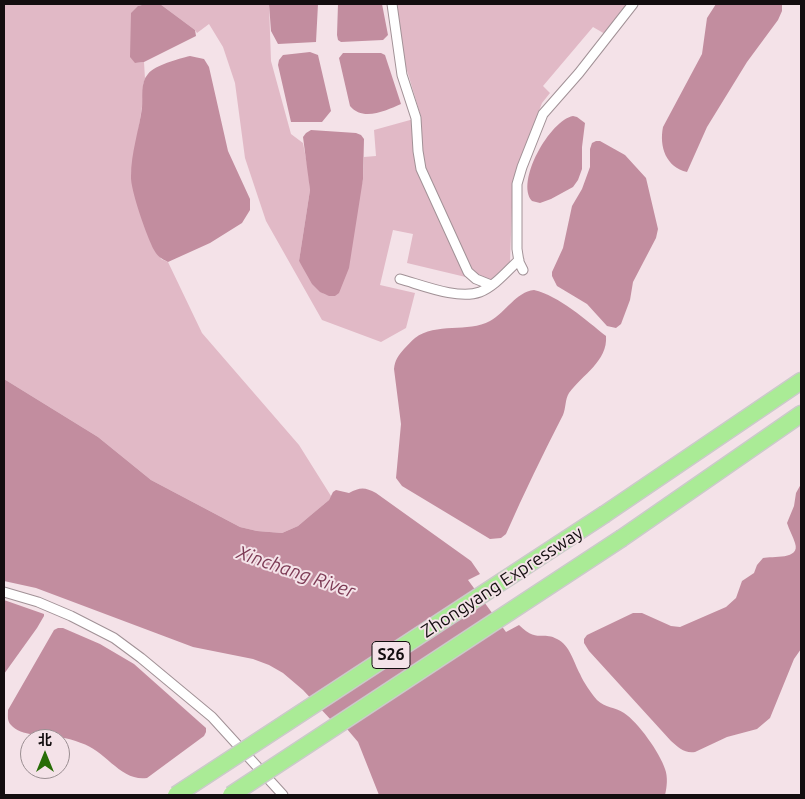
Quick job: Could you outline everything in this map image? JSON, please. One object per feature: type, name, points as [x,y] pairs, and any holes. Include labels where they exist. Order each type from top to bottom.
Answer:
[{"type":"highway","name":"Zhongyang Expressway","points":[[176,795],[605,514],[801,381]]},
{"type":"highway","name":"Zhongyang Expressway","points":[[231,795],[622,538],[801,414]]},
{"type":"street","points":[[392,4],[402,75],[416,118],[421,168],[468,272],[476,279],[491,285]]},
{"type":"street","points":[[523,270],[517,249],[517,184],[543,114],[579,73],[633,4]]},
{"type":"street","points":[[400,279],[459,295],[481,292],[519,260]]},
{"type":"street","points":[[4,592],[38,602],[114,638],[212,717],[283,795]]},
{"type":"shaded area","points":[[4,4],[146,4],[138,6],[135,63],[144,62],[145,79],[131,176],[161,259],[168,262],[202,333],[299,445],[331,496],[329,500],[298,526],[282,533],[257,531],[240,527],[151,480],[98,437],[4,379]]},
{"type":"shaded area","points":[[160,4],[269,4],[271,61],[291,134],[303,143],[308,169],[310,190],[299,261],[324,294],[335,296],[363,179],[364,157],[376,156],[374,130],[421,117],[400,47],[393,4],[627,4],[605,34],[593,27],[543,86],[550,93],[542,103],[513,179],[510,262],[491,280],[474,279],[407,263],[413,234],[393,230],[380,285],[415,293],[406,328],[381,342],[322,320],[266,221],[245,158],[235,83],[223,47],[209,24],[197,33]]},
{"type":"water","points":[[160,4],[195,30],[196,36],[144,62],[135,63],[130,57],[131,13],[138,6]]},
{"type":"water","points":[[269,4],[318,4],[316,42],[278,44],[271,31]]},
{"type":"water","points":[[338,4],[382,4],[388,35],[383,40],[341,42],[338,40],[337,35]]},
{"type":"water","points":[[716,4],[782,4],[782,11],[778,20],[747,62],[707,127],[687,172],[674,166],[669,161],[663,149],[663,127],[702,54],[707,18]]},
{"type":"water","points":[[310,52],[318,55],[331,111],[322,122],[291,122],[278,65],[279,60],[283,55]]},
{"type":"water","points":[[343,53],[381,53],[385,55],[401,104],[375,113],[368,114],[355,111],[350,106],[339,58]]},
{"type":"water","points":[[190,56],[204,59],[209,67],[228,151],[250,199],[250,210],[242,223],[210,243],[168,262],[157,254],[147,235],[133,191],[131,167],[142,108],[145,78],[151,71],[161,65]]},
{"type":"water","points":[[573,116],[585,123],[582,169],[578,180],[573,187],[551,199],[540,203],[532,201],[528,192],[531,167],[545,140],[554,128]]},
{"type":"water","points":[[311,130],[356,133],[364,139],[363,179],[349,268],[339,293],[335,296],[329,296],[320,292],[312,284],[299,261],[310,190],[303,137]]},
{"type":"water","points":[[600,141],[625,155],[646,178],[658,229],[656,238],[633,282],[630,300],[621,324],[616,328],[607,326],[587,304],[557,286],[552,276],[563,248],[572,206],[582,189],[590,167],[590,149],[592,143]]},
{"type":"water","points":[[534,290],[553,297],[581,316],[606,336],[606,345],[599,360],[569,393],[563,415],[506,534],[501,538],[490,539],[402,486],[396,478],[401,424],[394,366],[404,349],[423,333],[432,330],[481,325],[496,317],[522,294]]},
{"type":"water","name":"Xinchang River","points":[[4,379],[98,437],[151,480],[240,527],[257,531],[282,533],[298,526],[329,500],[336,490],[349,493],[362,489],[376,493],[471,561],[480,574],[468,580],[506,632],[519,625],[530,634],[552,637],[565,645],[584,681],[597,700],[603,705],[621,711],[630,717],[654,747],[666,772],[665,795],[379,795],[358,742],[347,729],[332,721],[303,690],[283,673],[269,665],[253,659],[193,647],[36,588],[4,581]]},
{"type":"water","points":[[801,484],[801,649],[794,659],[770,718],[757,729],[727,737],[695,752],[685,751],[671,741],[589,651],[584,643],[584,639],[587,635],[633,613],[642,613],[671,626],[680,627],[726,607],[736,598],[742,581],[754,573],[757,565],[763,558],[785,556],[794,552],[796,548],[795,543],[787,523],[794,506],[796,493]]},
{"type":"water","points":[[4,600],[44,614],[44,616],[4,674]]},
{"type":"water","points":[[63,628],[100,644],[134,664],[206,728],[204,736],[147,778],[138,778],[121,771],[90,747],[70,739],[70,729],[20,729],[20,732],[15,729],[9,722],[8,710],[54,630]]}]
